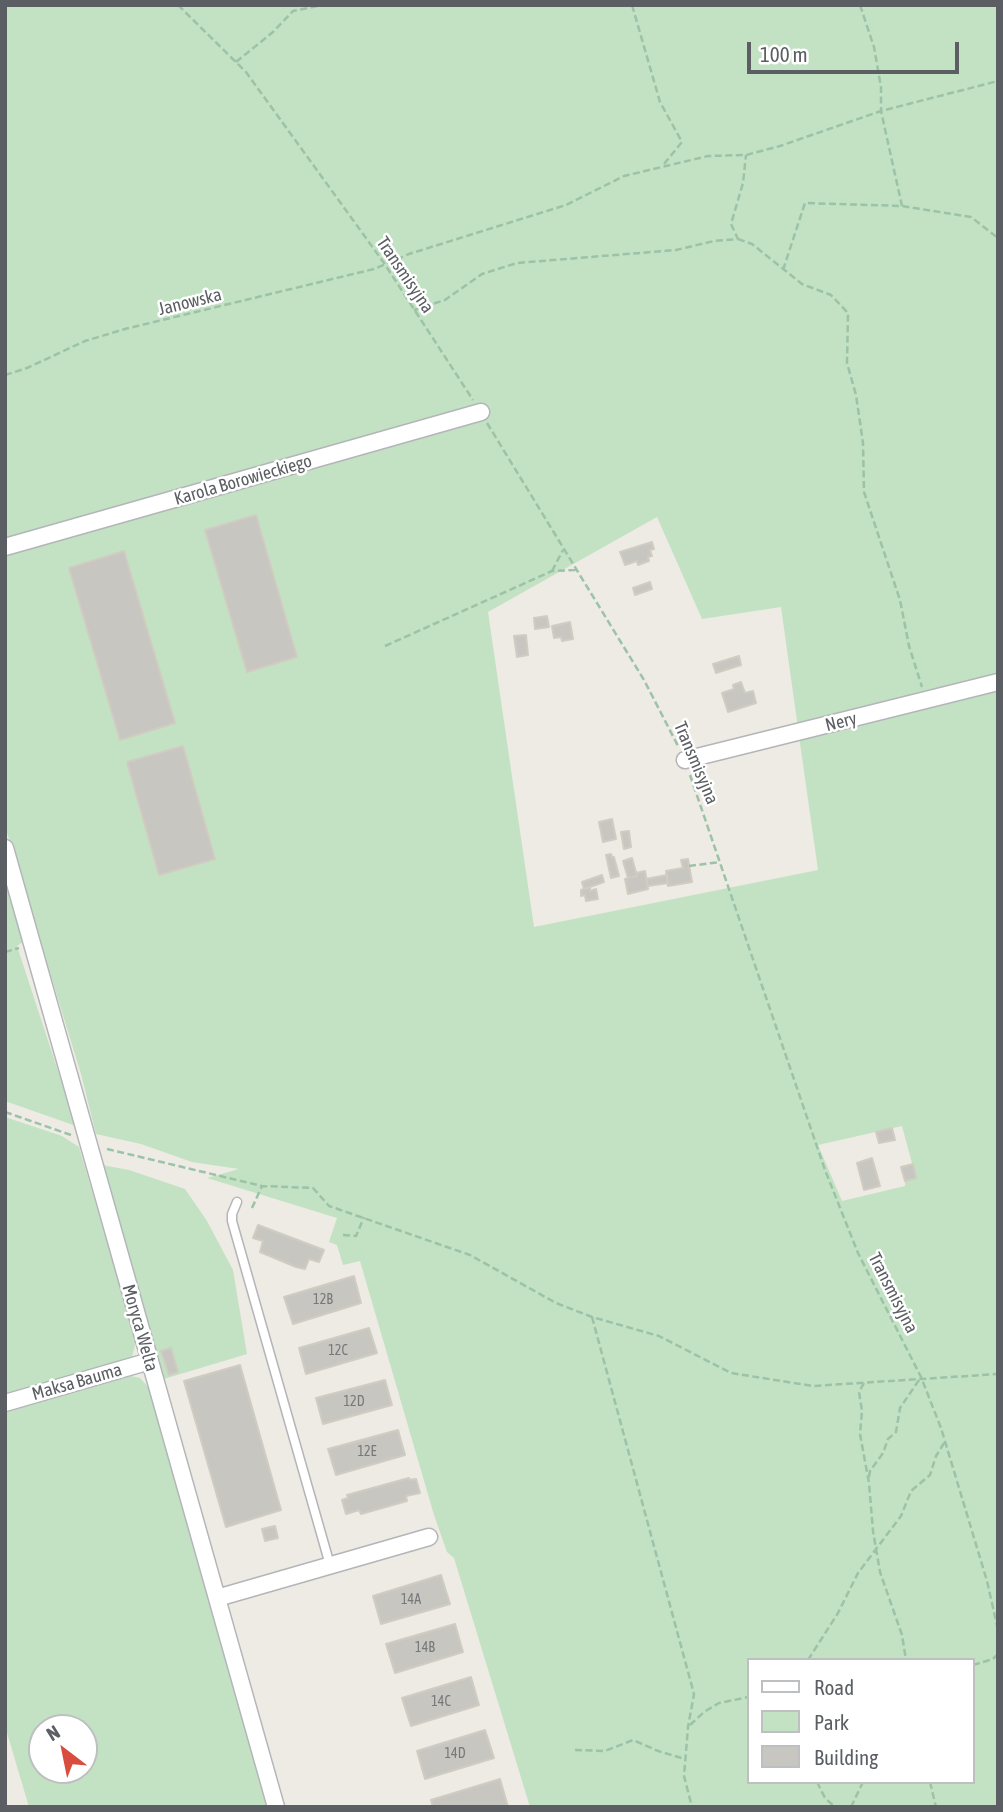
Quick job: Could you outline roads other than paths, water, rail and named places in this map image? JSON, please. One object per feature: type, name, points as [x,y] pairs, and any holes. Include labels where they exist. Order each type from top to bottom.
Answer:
[{"type":"street","name":"Karola Borowieckiego","points":[[5,547],[481,412]]},
{"type":"street","name":"Nery","points":[[685,760],[998,682]]},
{"type":"street","name":"Moryca Welta","points":[[5,848],[276,1807]]},
{"type":"street","name":"Maksa Bauma","points":[[5,1404],[149,1361]]},
{"type":"street","points":[[217,1598],[429,1537]]},
{"type":"lane","points":[[237,1202],[232,1221],[330,1565]]}]
